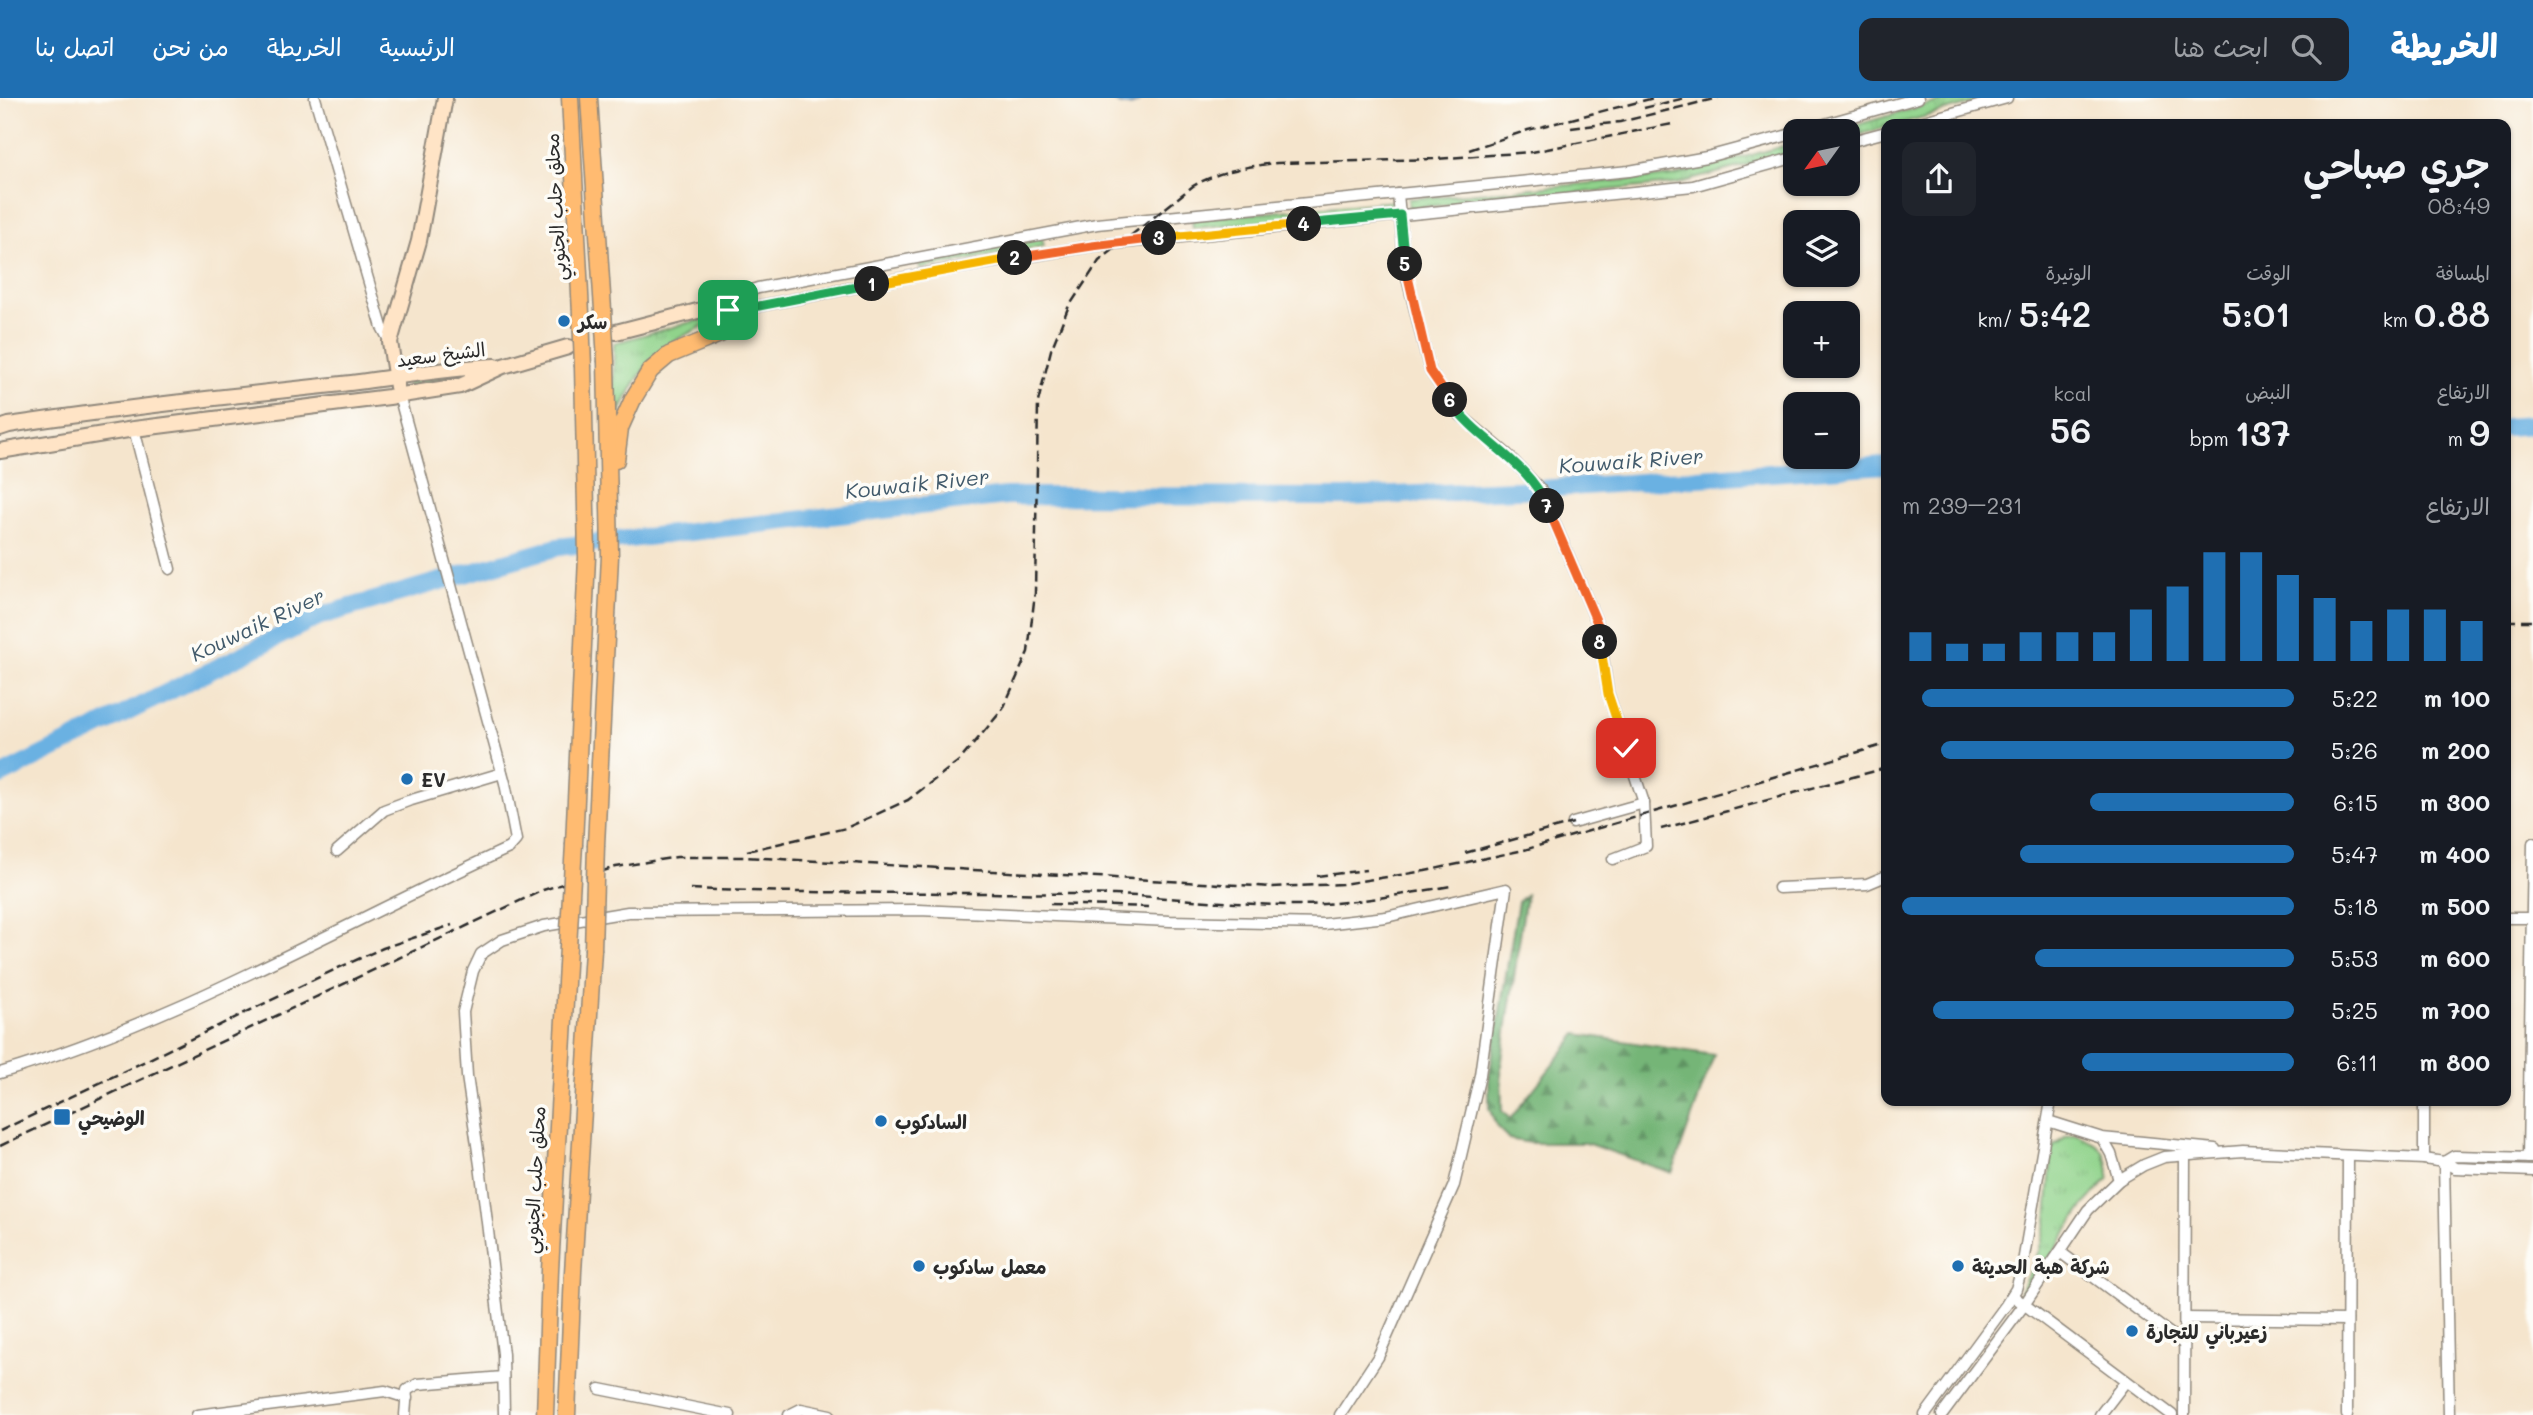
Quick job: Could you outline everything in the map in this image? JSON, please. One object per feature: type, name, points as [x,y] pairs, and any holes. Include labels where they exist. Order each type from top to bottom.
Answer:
[{"type":"highway","name":"محلق حلب الجنوبي","points":[[545,1415],[587,557],[581,314],[570,98]]},
{"type":"highway","name":"محلق حلب الجنوبي","points":[[589,98],[606,362],[609,514]]},
{"type":"highway","points":[[567,1415],[593,950],[610,556],[609,514],[620,428],[633,398],[650,371],[669,355],[720,334],[746,309]]},
{"type":"main road","points":[[399,396],[390,342],[419,241],[445,98]]},
{"type":"main road","points":[[616,332],[709,308]]},
{"type":"main road","points":[[503,366],[568,347]]},
{"type":"main road","name":"الشيخ سعيد","points":[[0,428],[117,409],[460,368],[503,366]]},
{"type":"main road","name":"الشيخ سعيد","points":[[0,451],[134,429],[460,386],[503,366]]},
{"type":"street","points":[[315,98],[382,327],[390,342]]},
{"type":"street","points":[[1844,119],[1918,98]]},
{"type":"street","points":[[1931,119],[2007,98]]},
{"type":"street","points":[[1860,139],[1881,133]]},
{"type":"street","points":[[709,308],[758,288],[1097,224],[1629,171],[1707,157],[1783,136]]},
{"type":"street","points":[[709,308],[746,309],[934,272],[1092,246],[1693,186],[1783,161]]},
{"type":"street","points":[[1398,194],[1405,269],[1430,371],[1458,413],[1507,454],[1540,489],[1598,625],[1608,694],[1644,803],[1646,846],[1613,859]]},
{"type":"street","points":[[0,1073],[30,1065],[147,1020],[282,959],[509,848],[516,840],[502,774],[399,396]]},
{"type":"street","points":[[134,429],[170,569]]},
{"type":"street","points":[[337,851],[384,810],[408,800],[502,774]]},
{"type":"street","points":[[1573,823],[1644,803]]},
{"type":"street","points":[[2444,1162],[2454,1156],[2531,1158],[2533,843]]},
{"type":"street","points":[[1779,888],[1867,884],[1881,878]]},
{"type":"street","points":[[504,1415],[503,1354],[467,1076],[463,1012],[473,971],[481,954],[502,940],[544,926],[628,912],[919,911],[1170,921],[1324,923],[1386,918],[1506,889],[1480,1075],[1454,1185],[1378,1357],[1339,1415]]},
{"type":"street","points":[[2511,918],[2531,918]]},
{"type":"street","points":[[1925,1415],[2013,1296],[2022,1268],[2050,1106]]},
{"type":"street","points":[[2424,1106],[2424,1159]]},
{"type":"street","points":[[2048,1121],[2102,1138],[2244,1151],[2424,1159],[2444,1162],[2455,1168],[2533,1171]]},
{"type":"street","points":[[2102,1138],[2114,1162],[2119,1180]]},
{"type":"street","points":[[1941,1415],[2024,1305],[2088,1210],[2119,1180],[2164,1157],[2244,1151]]},
{"type":"street","points":[[2184,1415],[2185,1156]]},
{"type":"street","points":[[2347,1415],[2348,1156]]},
{"type":"street","points":[[2444,1162],[2449,1415]]},
{"type":"street","points":[[2060,1252],[2184,1344]]},
{"type":"street","points":[[2013,1296],[2172,1415]]},
{"type":"street","points":[[2185,1318],[2347,1320]]},
{"type":"street","points":[[405,1415],[407,1391],[418,1384],[503,1377]]},
{"type":"street","points":[[2100,1415],[2126,1381]]},
{"type":"street","points":[[600,1389],[730,1415]]},
{"type":"street","points":[[197,1415],[385,1391],[407,1398]]},
{"type":"street","points":[[789,1415],[801,1409],[830,1415]]},
{"type":"green space","points":[[1952,98],[1992,98],[1916,119],[1881,119],[1881,128],[1860,135],[1860,124]]},
{"type":"green space","points":[[1783,146],[1783,155],[1676,184],[1409,208],[1408,199],[1674,176]]},
{"type":"green space","points":[[1395,201],[1395,210],[1193,228],[1192,219]]},
{"type":"green space","points":[[1042,238],[1044,246],[920,269],[919,261]]},
{"type":"green space","points":[[706,318],[708,324],[674,342],[642,371],[613,426],[614,343]]},
{"type":"green space","points":[[464,373],[465,378],[410,389],[406,382]]},
{"type":"green space","points":[[1526,895],[1501,1066],[1502,1111],[1510,1119],[1577,1034],[1714,1055],[1672,1173],[1586,1143],[1530,1143],[1509,1139],[1497,1127],[1489,1108],[1489,1077],[1518,902]]},
{"type":"green space","points":[[2077,1134],[2102,1150],[2109,1169],[2109,1178],[2084,1205],[2025,1296],[2020,1292],[2039,1251],[2047,1221],[2052,1148],[2066,1136]]},
{"type":"water","points":[[1110,98],[1143,98],[1126,106]]},
{"type":"waterway","name":"Kouwaik River","points":[[2511,427],[2533,425]]},
{"type":"waterway","name":"Kouwaik River","points":[[0,776],[320,616],[558,547],[1006,496],[1346,497],[1540,489],[1881,465]]},
{"type":"railway","points":[[1469,150],[1528,130],[1654,98]]},
{"type":"railway","points":[[1644,108],[1685,98]]},
{"type":"railway","points":[[1571,128],[1620,122],[1718,98]]},
{"type":"railway","points":[[747,851],[846,828],[908,800],[960,760],[1003,709],[1028,652],[1035,593],[1038,402],[1051,350],[1068,308],[1099,261],[1193,186],[1223,173],[1266,164],[1434,159],[1532,152],[1672,124]]},
{"type":"railway","points":[[2511,621],[2533,621]]},
{"type":"railway","points":[[0,1146],[543,890],[616,867],[677,857],[746,857],[1273,887],[1342,884],[1425,871],[1524,850],[1881,745]]},
{"type":"railway","points":[[1661,829],[1881,769]]},
{"type":"railway","points":[[1465,853],[1573,823]]},
{"type":"railway","points":[[1317,876],[1366,870]]},
{"type":"railway","points":[[691,889],[1114,895],[1248,904],[1313,905],[1451,886]]},
{"type":"railway","points":[[1050,904],[1148,907]]},
{"type":"railway","points":[[0,1131],[336,969],[383,948],[452,925]]},
{"type":"place","name":"سكر","points":[[564,321]]},
{"type":"place","name":"EV","points":[[407,779]]},
{"type":"place","name":"الوضيحي","points":[[62,1117]]},
{"type":"place","name":"السادكوب","points":[[881,1121]]},
{"type":"place","name":"معمل سادكوب","points":[[919,1266]]},
{"type":"place","name":"شركة هبة الحديثة","points":[[1958,1266]]},
{"type":"place","name":"زعيرباني للتجارة","points":[[2132,1331]]},
{"type":"route","points":[[728,310],[746,309],[934,272],[1092,246],[1400,215],[1405,269],[1430,371],[1458,413],[1507,454],[1540,489],[1598,625],[1608,694],[1626,748]]}]
